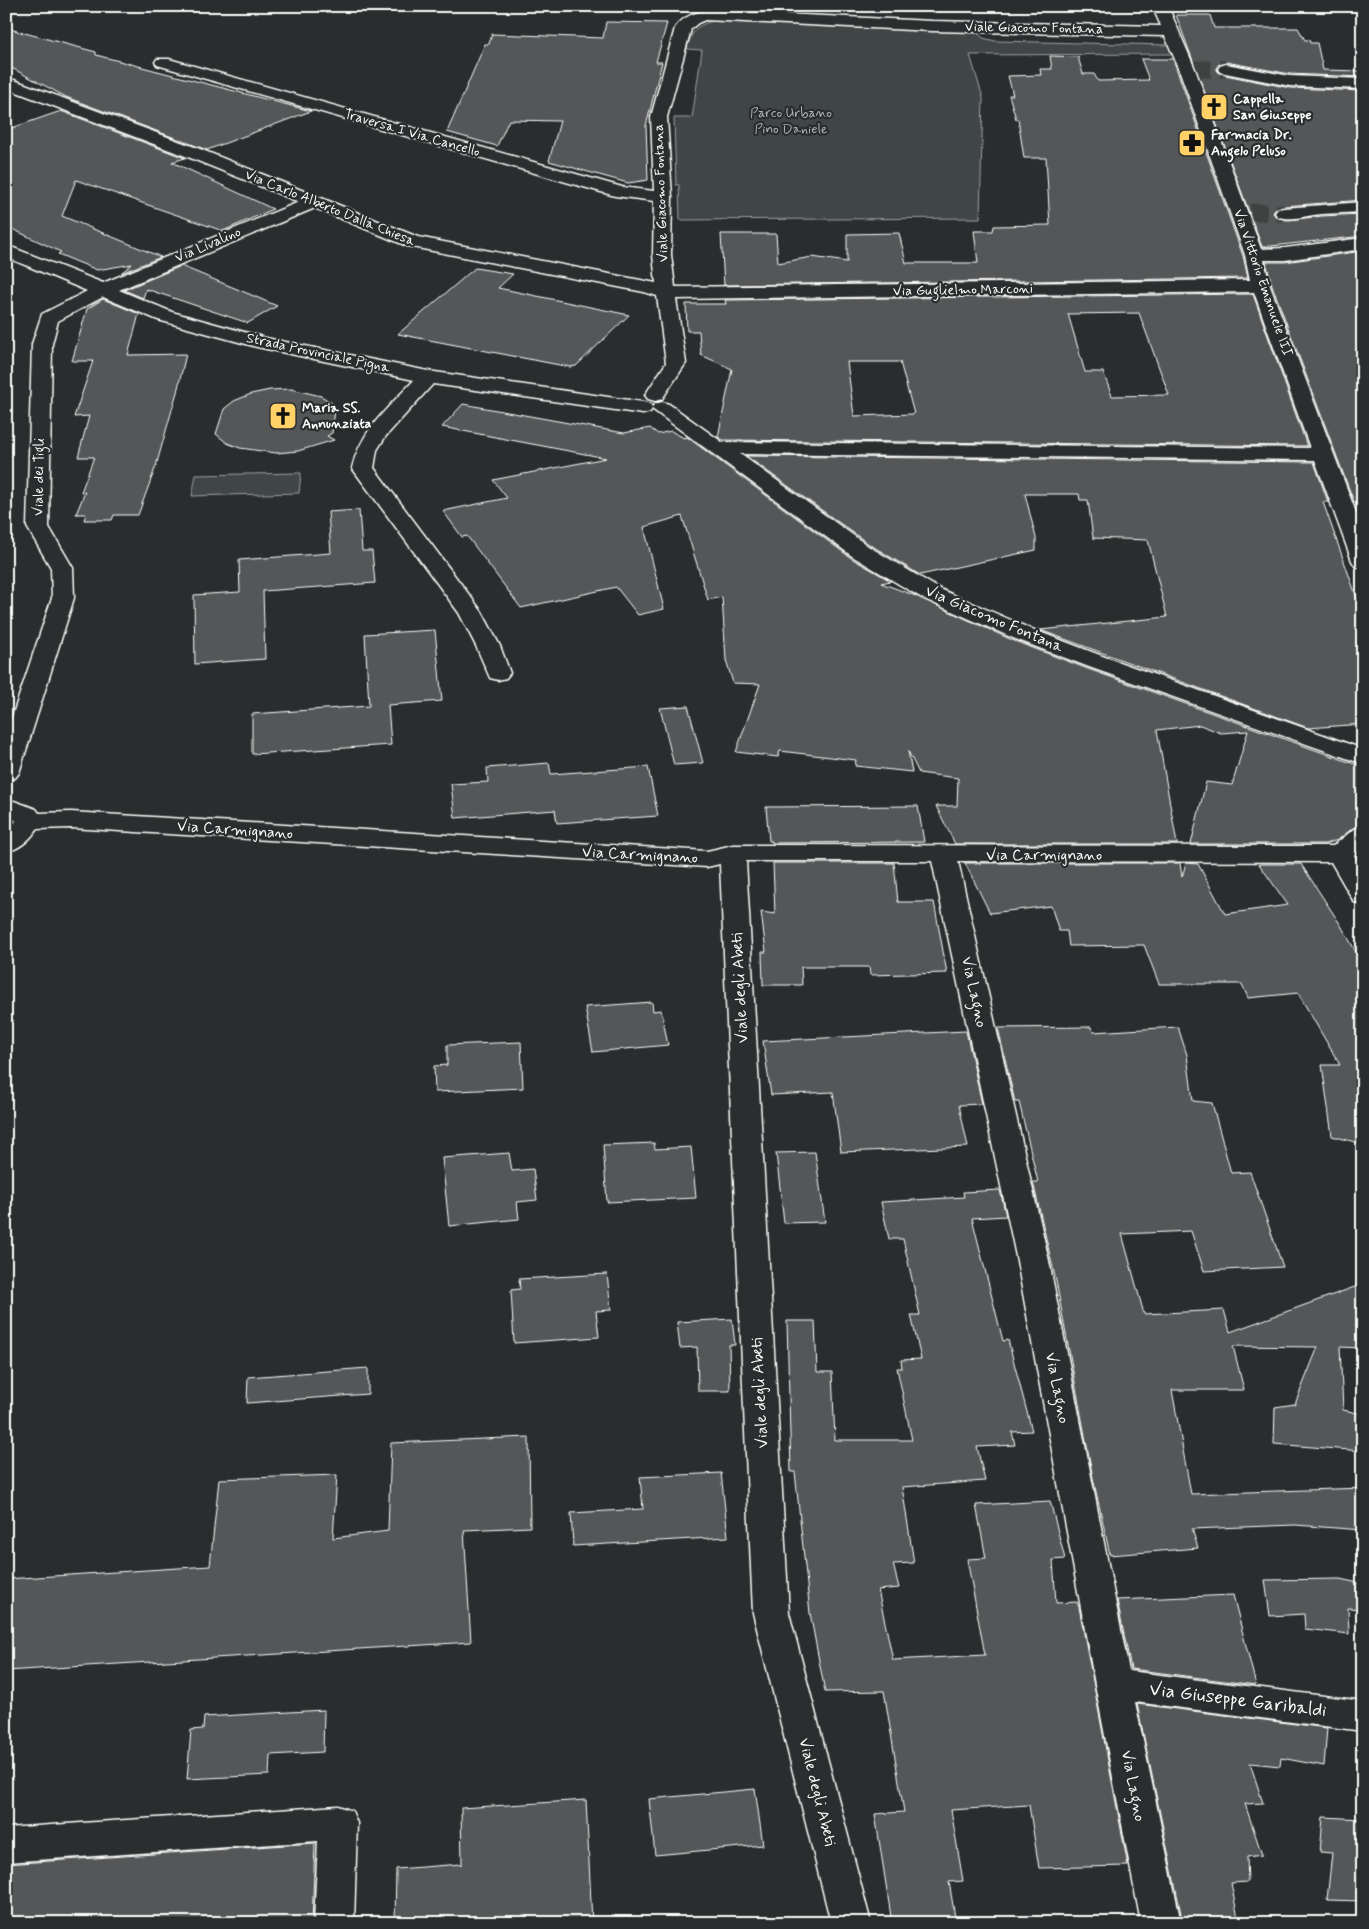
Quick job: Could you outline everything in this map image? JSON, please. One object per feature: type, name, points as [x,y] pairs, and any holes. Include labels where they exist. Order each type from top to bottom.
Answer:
[{"type":"street","name":"Viale Giacomo Fontana","points":[[654,404],[676,363],[662,255],[663,197],[659,116],[682,28],[688,20],[703,16],[733,16],[932,26],[1164,18]]},
{"type":"street","name":"Via Vittorio Emanuele III","points":[[1164,18],[1190,69],[1244,212],[1261,286],[1363,561]]},
{"type":"street","name":"Traversa I Via Cancello","points":[[163,62],[621,192],[663,197]]},
{"type":"street","points":[[1226,68],[1235,68],[1278,80],[1363,84]]},
{"type":"street","name":"Via Carlo Alberto Dalla Chiesa","points":[[6,82],[194,153],[413,242],[648,287],[666,293]]},
{"type":"street","points":[[6,101],[31,92]]},
{"type":"street","name":"Via Livalino","points":[[102,290],[315,202]]},
{"type":"street","points":[[1284,213],[1363,207]]},
{"type":"street","points":[[1254,255],[1285,254],[1363,243]]},
{"type":"street","name":"Strada Provinciale Pigna","points":[[6,250],[165,316],[264,343],[428,377],[654,404]]},
{"type":"street","name":"Via Guglielmo Marconi","points":[[666,293],[1261,286]]},
{"type":"street","name":"Viale dei Tigli","points":[[6,773],[63,598],[62,568],[38,526],[42,344],[49,318],[102,290]]},
{"type":"street","points":[[428,377],[377,433],[367,450],[363,468],[470,612],[488,646],[498,673]]},
{"type":"street","name":"Via Giacomo Fontana","points":[[654,404],[720,448],[860,551],[895,573],[947,601],[1021,633],[1097,662],[1363,757]]},
{"type":"street","points":[[720,448],[1324,454]]},
{"type":"street","points":[[6,783],[23,831],[6,844]]},
{"type":"street","name":"Via Carmignano","points":[[17,814],[71,820],[707,859],[732,853],[944,855],[1340,854]]},
{"type":"street","points":[[1363,834],[1340,854],[1363,896]]},
{"type":"street","name":"Viale degli Abeti","points":[[732,853],[771,1613],[851,1923]]},
{"type":"street","name":"Via Lagno","points":[[944,855],[1033,1261],[1113,1684],[1161,1923]]},
{"type":"street","name":"Via Giuseppe Garibaldi","points":[[1113,1684],[1363,1716]]},
{"type":"street","points":[[6,1845],[338,1823],[334,1923]]},
{"type":"green space","name":"Parco Urbano Pino Daniele","points":[[716,20],[974,30],[983,38],[995,41],[1168,45],[1173,54],[970,55],[983,98],[980,218],[680,220],[679,185],[676,185],[674,118],[692,118],[702,50],[687,49],[691,36],[700,26]]},
{"type":"green space","points":[[301,473],[299,493],[192,496],[196,475]]},
{"type":"building","points":[[1176,15],[1210,15],[1214,28],[1298,28],[1305,40],[1309,40],[1310,43],[1317,43],[1323,70],[1363,71],[1363,77],[1290,74],[1226,62],[1219,64],[1216,68],[1220,74],[1290,88],[1363,91],[1363,200],[1284,206],[1276,208],[1273,213],[1278,219],[1289,220],[1363,214],[1363,236],[1262,247]]},
{"type":"building","points":[[606,22],[667,23],[656,62],[662,62],[646,126],[648,180],[628,183],[549,161],[560,121],[509,120],[497,146],[447,132],[485,44],[489,44],[492,34],[603,38]]},
{"type":"building","points":[[6,28],[96,52],[96,55],[311,111],[207,150],[66,97],[6,65]]},
{"type":"building","points":[[1050,56],[1078,57],[1083,74],[1094,74],[1098,81],[1149,80],[1141,59],[1173,59],[1243,256],[1248,278],[724,285],[721,234],[776,234],[778,263],[812,257],[847,262],[847,234],[899,233],[906,263],[978,263],[974,231],[993,231],[994,226],[1050,225],[1046,158],[1024,158],[1018,119],[1016,119],[1009,95],[1013,95],[1008,76],[1041,75],[1040,69],[1052,69]]},
{"type":"building","points":[[61,111],[185,158],[172,162],[273,209],[223,231],[76,180],[62,216],[161,257],[121,273],[132,264],[97,270],[58,254],[61,252],[6,226],[6,130]]},
{"type":"building","points":[[1363,251],[1363,503],[1354,502],[1272,285],[1266,262],[1285,262]]},
{"type":"building","points":[[181,266],[277,306],[248,323],[146,289],[143,298],[124,290]]},
{"type":"building","points":[[475,268],[513,274],[498,288],[629,315],[576,366],[570,367],[398,334]]},
{"type":"building","points":[[1253,294],[1307,446],[723,440],[718,437],[732,369],[701,355],[699,331],[687,331],[686,304],[726,304],[725,300]],"holes":[[[1139,313],[1169,395],[1112,396],[1103,372],[1085,372],[1068,314]],[[847,362],[900,362],[914,414],[854,416]]]},
{"type":"building","points":[[103,299],[139,314],[128,355],[186,354],[156,466],[138,515],[114,515],[112,520],[84,520],[86,514],[76,514],[85,492],[81,492],[94,457],[78,457],[89,416],[74,417],[93,361],[72,361],[87,309]]},
{"type":"building","points":[[291,389],[321,396],[331,402],[335,410],[332,433],[327,436],[334,440],[298,451],[276,453],[240,448],[227,443],[216,434],[224,409],[234,401],[251,394],[270,390]]},
{"type":"building","points":[[463,404],[624,433],[650,428],[658,434],[671,431],[684,438],[687,437],[851,558],[891,581],[881,583],[916,596],[1012,640],[1363,767],[1363,823],[1338,840],[1325,844],[1191,844],[1206,782],[1232,785],[1248,731],[1221,733],[1200,725],[1157,730],[1177,844],[955,844],[936,806],[957,806],[958,778],[919,773],[908,751],[912,772],[855,766],[856,760],[780,751],[778,757],[736,752],[760,684],[733,683],[726,660],[722,597],[708,600],[682,516],[644,527],[664,609],[638,615],[616,587],[521,608],[467,536],[462,537],[443,511],[507,498],[493,480],[606,458],[442,427]]},
{"type":"building","points":[[746,456],[1314,462],[1328,502],[1323,502],[1363,615],[1363,724],[1308,728],[1040,630],[1167,617],[1148,540],[1093,538],[1088,500],[1080,500],[1079,494],[1025,494],[1036,538],[1036,550],[920,575],[869,544]]},
{"type":"building","points":[[359,510],[362,551],[372,551],[375,583],[263,591],[265,659],[195,664],[194,595],[240,592],[239,560],[331,553],[328,512]]},
{"type":"building","points":[[435,630],[442,701],[388,705],[391,745],[252,754],[252,714],[369,706],[365,634]]},
{"type":"building","points":[[688,706],[703,763],[674,765],[660,708]]},
{"type":"building","points":[[549,763],[551,774],[648,767],[658,816],[557,823],[555,810],[455,818],[451,784],[488,782],[487,768]]},
{"type":"building","points":[[918,806],[924,842],[772,843],[772,841],[769,841],[766,807]]},
{"type":"building","points":[[773,863],[894,863],[898,902],[934,902],[947,973],[870,975],[869,967],[801,967],[802,985],[763,985],[762,952],[766,952],[761,912],[775,914]]},
{"type":"building","points":[[965,863],[1180,863],[1182,877],[1186,863],[1198,864],[1225,914],[1288,905],[1259,864],[1301,864],[1340,924],[1363,964],[1363,1144],[1332,1136],[1322,1065],[1340,1065],[1298,993],[1248,998],[1242,984],[1159,984],[1144,945],[1069,946],[1067,931],[1059,931],[1051,906],[990,913]]},
{"type":"building","points":[[652,1002],[653,1011],[661,1010],[668,1045],[593,1052],[585,1007]]},
{"type":"building","points":[[1091,1027],[1093,1032],[1178,1027],[1187,1055],[1193,1101],[1212,1103],[1231,1173],[1250,1172],[1283,1267],[1204,1271],[1191,1231],[1122,1234],[1144,1314],[1224,1310],[1230,1332],[1363,1284],[1363,1348],[1340,1347],[1343,1410],[1362,1414],[1363,1451],[1274,1444],[1275,1407],[1295,1404],[1318,1347],[1233,1346],[1244,1390],[1172,1390],[1191,1494],[1363,1488],[1363,1530],[1295,1525],[1192,1529],[1198,1548],[1110,1555],[1093,1478],[1056,1281],[1033,1182],[1038,1182],[1019,1102],[1015,1102],[998,1028]]},
{"type":"building","points":[[966,1031],[982,1104],[959,1105],[968,1147],[841,1152],[833,1092],[771,1095],[763,1041]]},
{"type":"building","points":[[521,1042],[523,1088],[435,1092],[434,1066],[447,1065],[447,1045]]},
{"type":"building","points":[[654,1143],[655,1149],[691,1147],[696,1198],[607,1202],[603,1145]]},
{"type":"building","points":[[815,1152],[825,1222],[784,1223],[776,1153]]},
{"type":"building","points":[[509,1153],[512,1171],[533,1169],[537,1200],[517,1202],[519,1219],[449,1226],[442,1158]]},
{"type":"building","points":[[1000,1190],[1006,1216],[972,1218],[1003,1341],[1008,1340],[1032,1431],[1012,1432],[1015,1445],[977,1447],[985,1481],[902,1487],[914,1563],[893,1564],[899,1588],[878,1590],[893,1660],[985,1655],[967,1559],[986,1558],[976,1505],[1050,1501],[1065,1559],[1053,1560],[1056,1603],[1077,1602],[1079,1607],[1128,1866],[1039,1868],[1029,1805],[951,1810],[963,1881],[949,1882],[956,1923],[892,1923],[875,1814],[904,1812],[884,1691],[825,1692],[810,1613],[795,1472],[791,1472],[787,1321],[815,1321],[817,1372],[832,1372],[835,1440],[912,1440],[897,1368],[902,1368],[901,1360],[921,1359],[911,1315],[920,1315],[903,1239],[889,1239],[881,1202],[964,1197],[963,1192]]},
{"type":"building","points":[[607,1274],[611,1310],[596,1311],[599,1337],[514,1343],[511,1290],[520,1289],[519,1279]]},
{"type":"building","points":[[732,1319],[735,1345],[729,1345],[730,1391],[698,1391],[697,1347],[680,1348],[677,1322]]},
{"type":"building","points":[[368,1368],[368,1394],[247,1403],[248,1377]]},
{"type":"building","points":[[529,1437],[530,1527],[464,1530],[471,1642],[6,1671],[6,1579],[210,1566],[219,1479],[337,1475],[333,1538],[388,1531],[391,1443]]},
{"type":"building","points":[[721,1473],[728,1537],[573,1546],[571,1513],[643,1509],[640,1477]]},
{"type":"building","points":[[1340,1579],[1363,1584],[1363,1609],[1348,1608],[1349,1634],[1305,1629],[1304,1614],[1270,1616],[1265,1580]]},
{"type":"building","points":[[1233,1595],[1256,1685],[1131,1669],[1117,1600]]},
{"type":"building","points":[[1137,1704],[1327,1728],[1324,1766],[1281,1758],[1280,1766],[1250,1763],[1263,1803],[1245,1804],[1262,1855],[1247,1857],[1248,1882],[1231,1883],[1239,1923],[1183,1923]]},
{"type":"building","points":[[324,1710],[323,1752],[270,1755],[269,1775],[187,1779],[191,1730],[203,1729],[204,1717]]},
{"type":"building","points":[[755,1789],[763,1845],[655,1855],[649,1799]]},
{"type":"building","points":[[586,1800],[592,1923],[395,1923],[396,1869],[462,1864],[461,1808]]},
{"type":"building","points":[[1323,1817],[1363,1819],[1361,1860],[1363,1861],[1363,1901],[1327,1900],[1332,1853],[1320,1852]]},
{"type":"building","points":[[315,1843],[312,1923],[6,1923],[6,1864]]},
{"type":"tunnel","points":[[1194,69],[1226,69]]},
{"type":"tunnel","points":[[1250,212],[1284,213]]},
{"type":"place","name":"Cappella San Giuseppe","points":[[1214,107]]},
{"type":"place","name":"Farmacia Dr. Angelo Peluso","points":[[1192,143]]},
{"type":"place","name":"Maria SS. Annunziata","points":[[283,416]]}]
